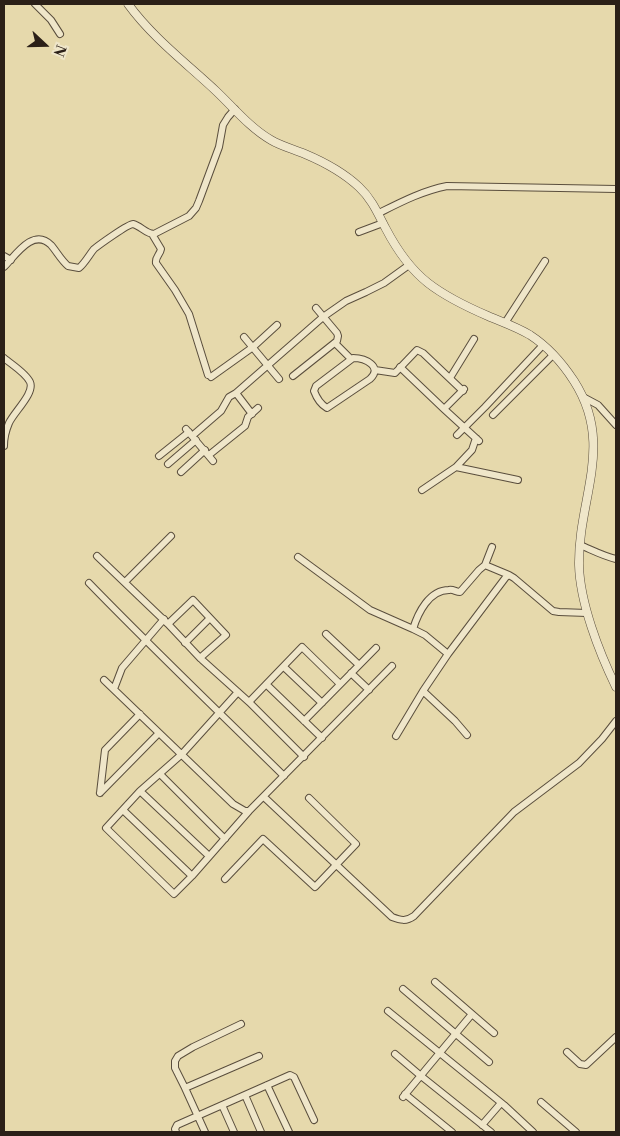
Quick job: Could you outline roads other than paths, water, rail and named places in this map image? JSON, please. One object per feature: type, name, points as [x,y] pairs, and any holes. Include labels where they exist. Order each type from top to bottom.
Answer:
[{"type":"street","points":[[35,4],[51,20],[60,34]]},
{"type":"street","points":[[128,4],[153,33],[250,124],[270,140],[324,163],[346,176],[367,194],[396,246],[409,265],[428,283],[469,307],[526,332],[543,344],[568,373],[583,397],[590,416],[594,436],[592,465],[582,525],[580,574],[587,613],[616,687]]},
{"type":"street","points":[[4,267],[28,242],[40,239],[51,246],[68,266],[79,268],[99,245],[130,225],[152,234],[157,234],[189,216],[196,208],[219,147],[223,125],[235,109]]},
{"type":"street","points":[[379,213],[416,196],[447,186],[616,189]]},
{"type":"street","points":[[359,232],[384,223]]},
{"type":"street","points":[[152,234],[161,249],[156,261],[189,314],[209,376],[253,347],[277,326]]},
{"type":"street","points":[[4,256],[11,260]]},
{"type":"street","points":[[504,323],[545,261]]},
{"type":"street","points":[[159,456],[220,411],[229,397],[323,317],[346,301],[384,283],[409,265]]},
{"type":"street","points":[[293,376],[336,343],[337,332],[316,308]]},
{"type":"street","points":[[244,336],[279,379]]},
{"type":"street","points":[[450,378],[474,338]]},
{"type":"street","points":[[336,343],[351,359]]},
{"type":"street","points":[[457,435],[543,344]]},
{"type":"street","points":[[375,370],[375,375],[370,379],[327,408],[323,406],[314,391],[316,386],[351,359],[362,359],[374,367],[375,370],[392,374],[417,350],[423,353],[464,389],[444,409]]},
{"type":"street","points":[[485,407],[495,416],[553,355]]},
{"type":"street","points":[[4,358],[24,375],[31,386],[28,395],[10,422],[4,446]]},
{"type":"street","points":[[400,367],[478,440],[472,450],[456,467],[422,490]]},
{"type":"street","points":[[236,393],[252,414]]},
{"type":"street","points":[[583,397],[598,405],[616,425]]},
{"type":"street","points":[[180,472],[209,455],[245,426],[248,417],[258,408]]},
{"type":"street","points":[[191,434],[209,455]]},
{"type":"street","points":[[168,464],[191,434]]},
{"type":"street","points":[[456,467],[518,480]]},
{"type":"street","points":[[125,582],[171,536]]},
{"type":"street","points":[[580,545],[601,555],[616,559]]},
{"type":"street","points":[[413,629],[419,612],[432,597],[444,590],[460,592],[485,565],[492,547]]},
{"type":"street","points":[[97,556],[304,757]]},
{"type":"street","points":[[298,558],[370,610],[413,629],[448,654]]},
{"type":"street","points":[[485,565],[514,578],[553,611],[587,613]]},
{"type":"street","points":[[396,736],[448,654],[504,578],[509,575]]},
{"type":"street","points":[[89,583],[284,776]]},
{"type":"street","points":[[114,690],[122,668],[145,640],[193,600],[226,635],[200,658]]},
{"type":"street","points":[[185,643],[210,618]]},
{"type":"street","points":[[326,634],[358,665]]},
{"type":"street","points":[[249,702],[302,647],[340,684]]},
{"type":"street","points":[[304,720],[376,648]]},
{"type":"street","points":[[238,692],[182,754],[140,791],[106,828],[174,894],[249,811],[392,666]]},
{"type":"street","points":[[284,667],[322,702]]},
{"type":"street","points":[[351,673],[369,690]]},
{"type":"street","points":[[104,680],[233,804],[240,809],[249,811]]},
{"type":"street","points":[[267,685],[322,738]]},
{"type":"street","points":[[424,691],[467,736]]},
{"type":"street","points":[[140,714],[105,750],[100,793],[159,732]]},
{"type":"street","points":[[264,797],[392,917],[403,921],[409,920],[514,812],[579,763],[616,721]]},
{"type":"street","points":[[160,774],[225,839]]},
{"type":"street","points":[[140,791],[209,856]]},
{"type":"street","points":[[225,880],[263,839],[315,887],[356,844],[309,798]]},
{"type":"street","points":[[123,810],[192,876]]},
{"type":"street","points":[[435,982],[494,1033]]},
{"type":"street","points":[[403,989],[489,1062]]},
{"type":"street","points":[[388,1011],[501,1103],[533,1132]]},
{"type":"street","points":[[452,1132],[404,1096],[472,1014]]},
{"type":"street","points":[[205,1132],[175,1068],[175,1061],[178,1056],[193,1047],[241,1024]]},
{"type":"street","points":[[567,1052],[580,1064],[586,1065],[616,1037]]},
{"type":"street","points":[[395,1054],[491,1132]]},
{"type":"street","points":[[185,1088],[259,1056]]},
{"type":"street","points":[[176,1132],[177,1125],[290,1075],[314,1120]]},
{"type":"street","points":[[267,1085],[290,1132]]},
{"type":"street","points":[[245,1095],[261,1132]]},
{"type":"street","points":[[541,1102],[576,1132]]},
{"type":"street","points":[[482,1125],[501,1103]]},
{"type":"street","points":[[222,1105],[234,1132]]}]
